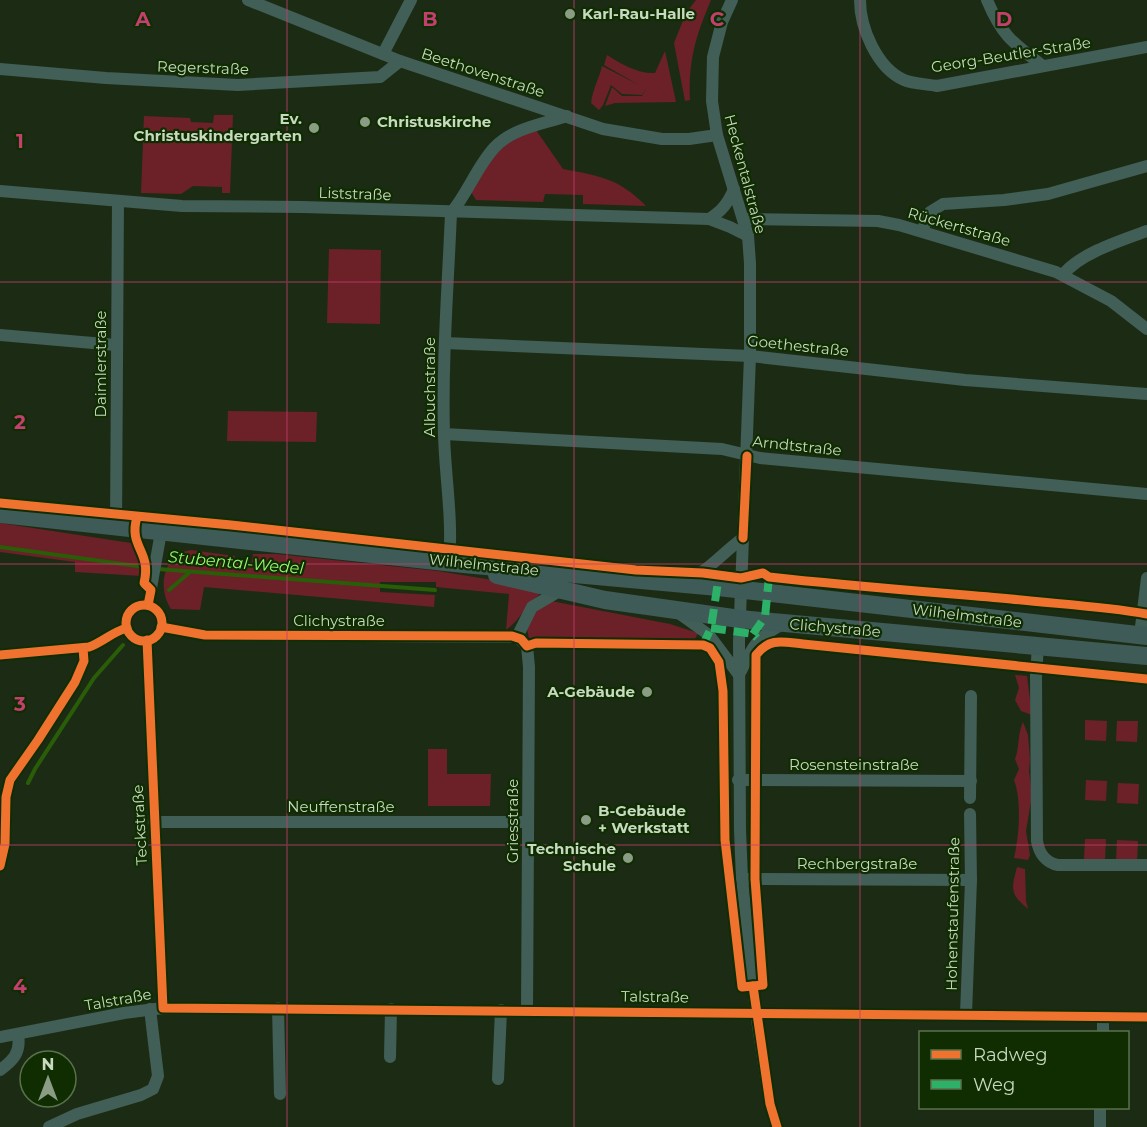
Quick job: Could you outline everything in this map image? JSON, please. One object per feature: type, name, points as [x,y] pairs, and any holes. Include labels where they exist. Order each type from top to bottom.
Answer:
[{"type":"main road","name":"Wilhelmstraße","points":[[0,514],[456,563],[680,583],[1144,636]]},
{"type":"main road","name":"Clichystraße","points":[[456,563],[518,581],[605,600],[740,619],[1147,656]]},
{"type":"street","name":"Beethovenstraße","points":[[248,0],[400,61],[603,129],[662,139],[689,139],[717,135]]},
{"type":"street","points":[[383,54],[411,0]]},
{"type":"street","name":"Heckentalstraße","points":[[732,0],[722,22],[713,57],[712,108],[717,135],[747,236],[751,284],[740,619],[738,780],[742,879],[756,1013],[770,1104],[777,1127]]},
{"type":"street","name":"Georg-Beutler-Straße","points":[[860,0],[860,10],[871,45],[882,63],[904,80],[937,86],[1147,47]]},
{"type":"street","points":[[987,0],[997,24],[1013,43],[1043,66]]},
{"type":"street","name":"Regerstraße","points":[[0,69],[106,78],[238,85],[380,77],[400,61]]},
{"type":"street","points":[[452,213],[495,146],[521,130],[567,116]]},
{"type":"street","points":[[922,231],[930,212],[943,204],[1038,196],[1147,166]]},
{"type":"street","points":[[709,219],[721,212],[734,189]]},
{"type":"street","name":"Liststraße","points":[[0,190],[182,206],[303,207],[709,219],[747,236]]},
{"type":"street","name":"Daimlerstraße","points":[[116,527],[118,201]]},
{"type":"street","name":"Albuchstraße","points":[[452,213],[445,343],[444,434],[451,537],[456,563]]},
{"type":"street","name":"Rückertstraße","points":[[743,219],[885,222],[922,231],[1063,275],[1112,301],[1146,327]]},
{"type":"street","points":[[1063,275],[1082,259],[1147,231]]},
{"type":"street","points":[[0,335],[116,345]]},
{"type":"street","name":"Goethestraße","points":[[445,343],[750,356],[965,380],[1147,394]]},
{"type":"street","name":"Arndtstraße","points":[[444,434],[722,449],[747,456],[1147,494]]},
{"type":"street","points":[[148,605],[161,532]]},
{"type":"street","points":[[680,583],[708,570],[722,554],[743,538]]},
{"type":"street","points":[[1144,636],[1147,578]]},
{"type":"street","points":[[517,637],[532,607],[561,590]]},
{"type":"street","points":[[148,605],[159,613],[161,627],[155,637],[147,640],[135,638],[127,628],[127,617],[133,609],[148,605]]},
{"type":"street","points":[[674,610],[709,635],[739,675],[752,647],[767,632],[783,624]]},
{"type":"street","name":"Clichystraße","points":[[161,627],[214,636],[517,637]]},
{"type":"street","points":[[0,655],[83,648],[96,644],[113,632],[127,628]]},
{"type":"street","name":"Griesstraße","points":[[517,637],[525,643],[528,651],[527,1010]]},
{"type":"street","name":"Teckstraße","points":[[147,640],[163,1008]]},
{"type":"street","points":[[1038,645],[1037,841],[1040,851],[1048,861],[1058,865],[1147,865]]},
{"type":"street","points":[[0,866],[5,844],[6,797],[10,780],[75,682],[84,661],[83,648]]},
{"type":"street","points":[[970,798],[971,696]]},
{"type":"street","name":"Rosensteinstraße","points":[[738,780],[971,781]]},
{"type":"street","name":"Hohenstaufenstraße","points":[[966,1014],[971,880],[970,814]]},
{"type":"street","name":"Neuffenstraße","points":[[154,822],[528,822]]},
{"type":"street","name":"Rechbergstraße","points":[[742,879],[971,880]]},
{"type":"street","name":"Talstraße","points":[[0,1038],[163,1008],[1147,1017]]},
{"type":"street","points":[[278,1008],[280,1094]]},
{"type":"street","points":[[49,1127],[77,1114],[141,1095],[153,1089],[158,1076],[150,1009]]},
{"type":"street","points":[[390,1057],[391,1009]]},
{"type":"street","points":[[498,1080],[501,1010]]},
{"type":"street","points":[[1103,1017],[1103,1031]]},
{"type":"street","points":[[0,1070],[18,1053],[20,1048],[18,1034]]},
{"type":"street","points":[[1100,1109],[1100,1127]]},
{"type":"shaded area","points":[[696,0],[711,0],[694,48],[690,73],[690,100],[685,101],[674,43],[686,13]]},
{"type":"shaded area","points":[[665,51],[676,102],[615,103],[605,106],[612,87],[622,96],[642,96],[646,89],[642,95],[622,94],[611,85],[599,110],[591,103],[602,66],[639,85],[604,65],[607,55],[636,70],[655,73]]},
{"type":"shaded area","points":[[214,115],[233,115],[230,193],[222,193],[222,187],[193,186],[181,194],[141,193],[144,116],[190,118],[191,122],[213,123]]},
{"type":"shaded area","points":[[536,130],[563,169],[598,176],[617,184],[627,189],[646,206],[583,204],[583,195],[545,194],[543,202],[476,200],[471,192],[498,149],[527,132]]},
{"type":"shaded area","points":[[329,249],[381,250],[380,324],[327,323]]},
{"type":"shaded area","points":[[228,411],[317,412],[316,442],[227,441]]},
{"type":"shaded area","points":[[0,523],[131,543],[141,558],[142,576],[75,572],[75,562],[0,552]]},
{"type":"shaded area","points":[[191,550],[235,556],[235,561],[252,562],[253,554],[276,554],[438,571],[498,581],[539,593],[539,595],[506,630],[509,594],[436,587],[436,582],[380,582],[380,592],[435,595],[434,607],[204,587],[200,610],[171,609],[164,591],[165,573],[174,558]]},
{"type":"shaded area","points":[[551,601],[670,624],[698,633],[693,643],[544,641],[529,638],[527,629],[538,608]]},
{"type":"shaded area","points":[[1015,675],[1027,676],[1032,715],[1021,711],[1015,700],[1019,688]]},
{"type":"shaded area","points":[[1085,720],[1107,721],[1106,741],[1085,740]]},
{"type":"shaded area","points":[[1117,721],[1138,721],[1137,742],[1116,741]]},
{"type":"shaded area","points":[[1023,722],[1028,735],[1032,795],[1026,831],[1030,855],[1028,860],[1014,858],[1019,819],[1017,789],[1014,780],[1019,769],[1015,759]]},
{"type":"shaded area","points":[[428,749],[447,749],[447,774],[491,774],[490,806],[428,806]]},
{"type":"shaded area","points":[[1086,780],[1107,781],[1106,801],[1085,800]]},
{"type":"shaded area","points":[[1118,783],[1139,784],[1138,804],[1117,803]]},
{"type":"shaded area","points":[[1085,839],[1106,839],[1105,859],[1084,859]]},
{"type":"shaded area","points":[[1117,840],[1138,841],[1137,861],[1116,860]]},
{"type":"shaded area","points":[[1017,867],[1025,869],[1028,909],[1015,895],[1013,886]]},
{"type":"waterway","name":"Stubental-Wedel","points":[[0,547],[151,568]]},
{"type":"waterway","name":"Stubental-Wedel","points":[[158,569],[435,590]]},
{"type":"waterway","points":[[169,590],[190,572]]},
{"type":"waterway","points":[[28,783],[94,678],[123,645]]},
{"type":"marked path","points":[[703,645],[711,628],[719,575]]},
{"type":"marked path","points":[[753,634],[765,617],[769,577]]},
{"type":"marked path","points":[[711,628],[753,634],[757,638]]},
{"type":"cycle path","points":[[743,538],[747,456]]},
{"type":"cycle path","points":[[0,503],[231,525],[636,570],[703,573],[741,578],[763,573],[769,577],[1079,605],[1147,614]]},
{"type":"cycle path","points":[[137,517],[135,536],[145,563],[144,583],[151,590],[148,605]]},
{"type":"cycle path","points":[[144,605],[157,610],[162,623],[157,636],[144,641],[131,636],[126,623],[131,610],[144,605]]},
{"type":"cycle path","points":[[161,627],[205,635],[512,636],[521,639],[527,646],[536,643],[703,645],[710,648],[719,662],[723,691],[725,840],[742,987],[763,985],[755,879],[756,655],[766,645],[783,642],[1147,679]]},
{"type":"cycle path","points":[[0,655],[89,647],[127,628]]},
{"type":"cycle path","points":[[147,640],[163,1008],[1147,1017]]},
{"type":"cycle path","points":[[0,866],[5,844],[6,797],[10,780],[75,682],[84,661],[83,648]]},
{"type":"cycle path","points":[[753,986],[770,1104],[777,1127]]},
{"type":"place","name":"Karl-Rau-Halle","points":[[570,14]]},
{"type":"place","name":"Christuskirche","points":[[365,122]]},
{"type":"place","name":"Ev. Christuskindergarten","points":[[314,128]]},
{"type":"place","name":"A-Gebäude","points":[[647,692]]},
{"type":"place","name":"B-Gebäude + Werkstatt","points":[[586,820]]},
{"type":"place","name":"Technische Schule","points":[[628,858]]}]
